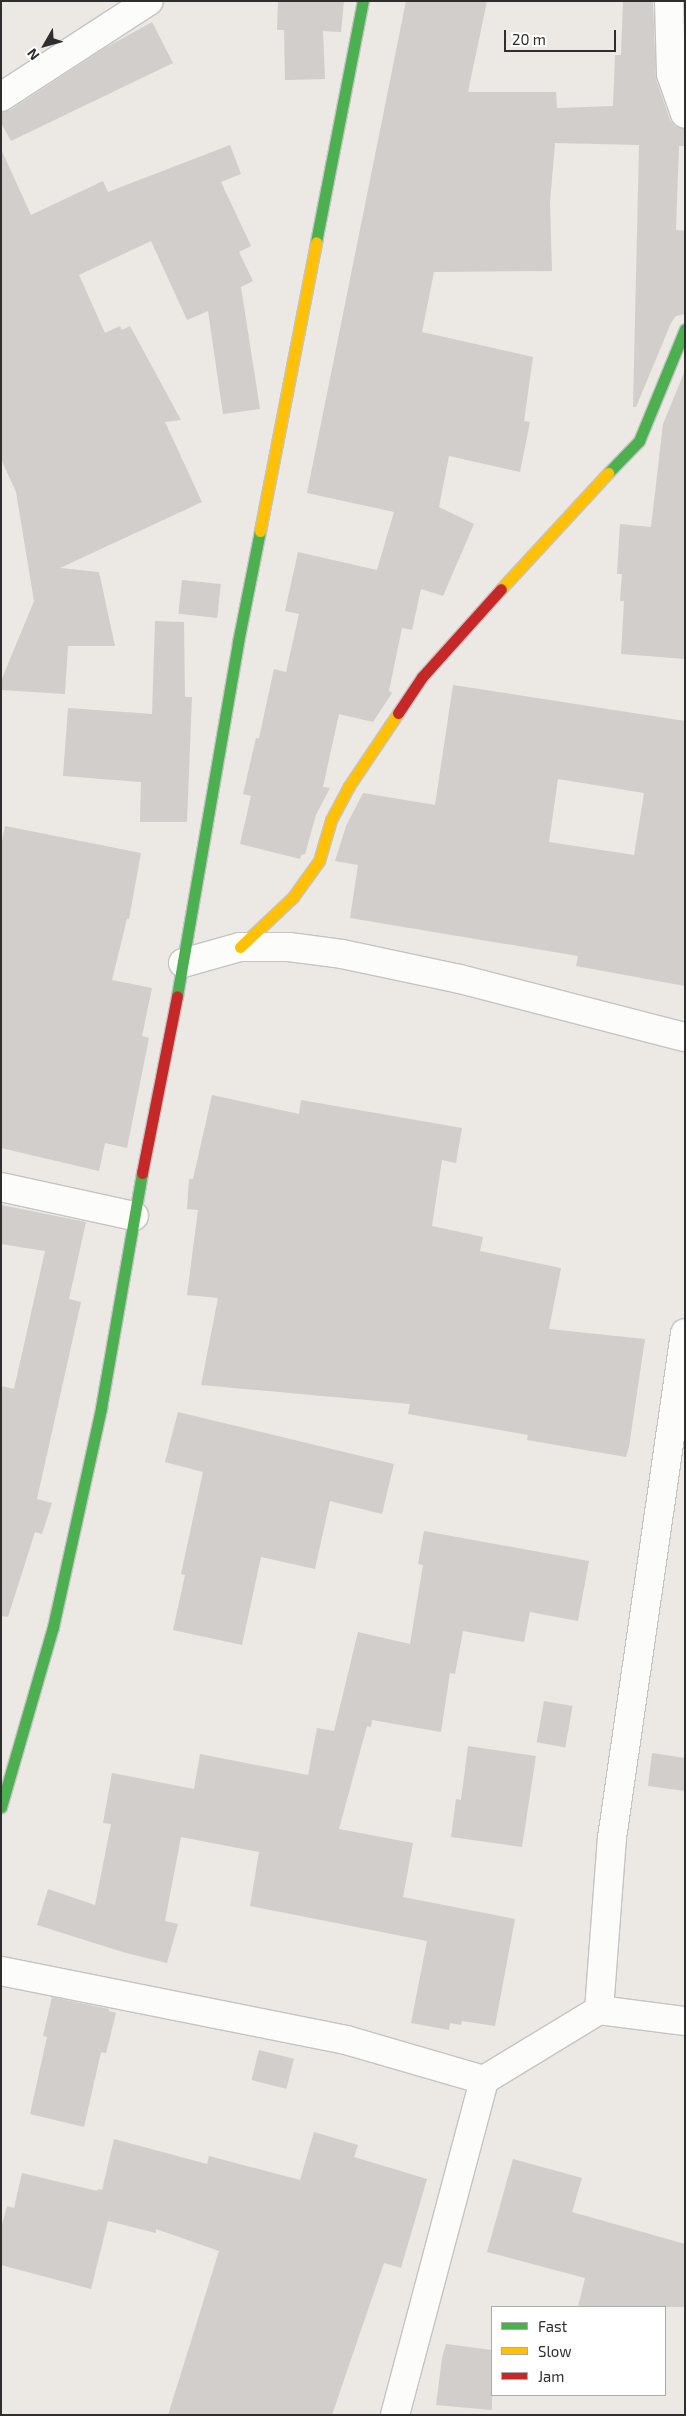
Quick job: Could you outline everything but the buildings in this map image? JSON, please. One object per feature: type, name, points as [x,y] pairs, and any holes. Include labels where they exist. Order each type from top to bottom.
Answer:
[{"type":"street","points":[[1,96],[149,1]]},
{"type":"street","points":[[1,1807],[53,1628],[101,1408],[134,1216],[183,963],[238,642],[363,1]]},
{"type":"street","points":[[670,1],[671,74],[685,114]]},
{"type":"street","points":[[240,947],[293,897],[319,861],[332,820],[349,786],[422,677],[576,506],[639,441],[685,329]]},
{"type":"street","points":[[183,963],[240,947],[289,947],[342,954],[460,980],[685,1037]]},
{"type":"street","points":[[1,1188],[134,1216]]},
{"type":"street","points":[[599,2010],[612,1838],[685,1333]]},
{"type":"street","points":[[1,1971],[346,2040],[484,2080]]},
{"type":"street","points":[[395,2415],[484,2080],[599,2010],[685,2021]]},
{"type":"traffic: fast","points":[[316,242],[363,1]]},
{"type":"traffic: fast","points":[[608,473],[639,441],[685,329]]},
{"type":"traffic: fast","points":[[177,996],[238,642],[260,531]]},
{"type":"traffic: fast","points":[[1,1807],[53,1627],[101,1408],[142,1173]]},
{"type":"traffic: slow","points":[[260,531],[316,242]]},
{"type":"traffic: slow","points":[[501,589],[608,473]]},
{"type":"traffic: slow","points":[[240,947],[293,897],[319,861],[331,820],[349,786],[398,713]]},
{"type":"traffic: jam","points":[[398,713],[422,677],[501,589]]},
{"type":"traffic: jam","points":[[142,1173],[177,996]]}]
